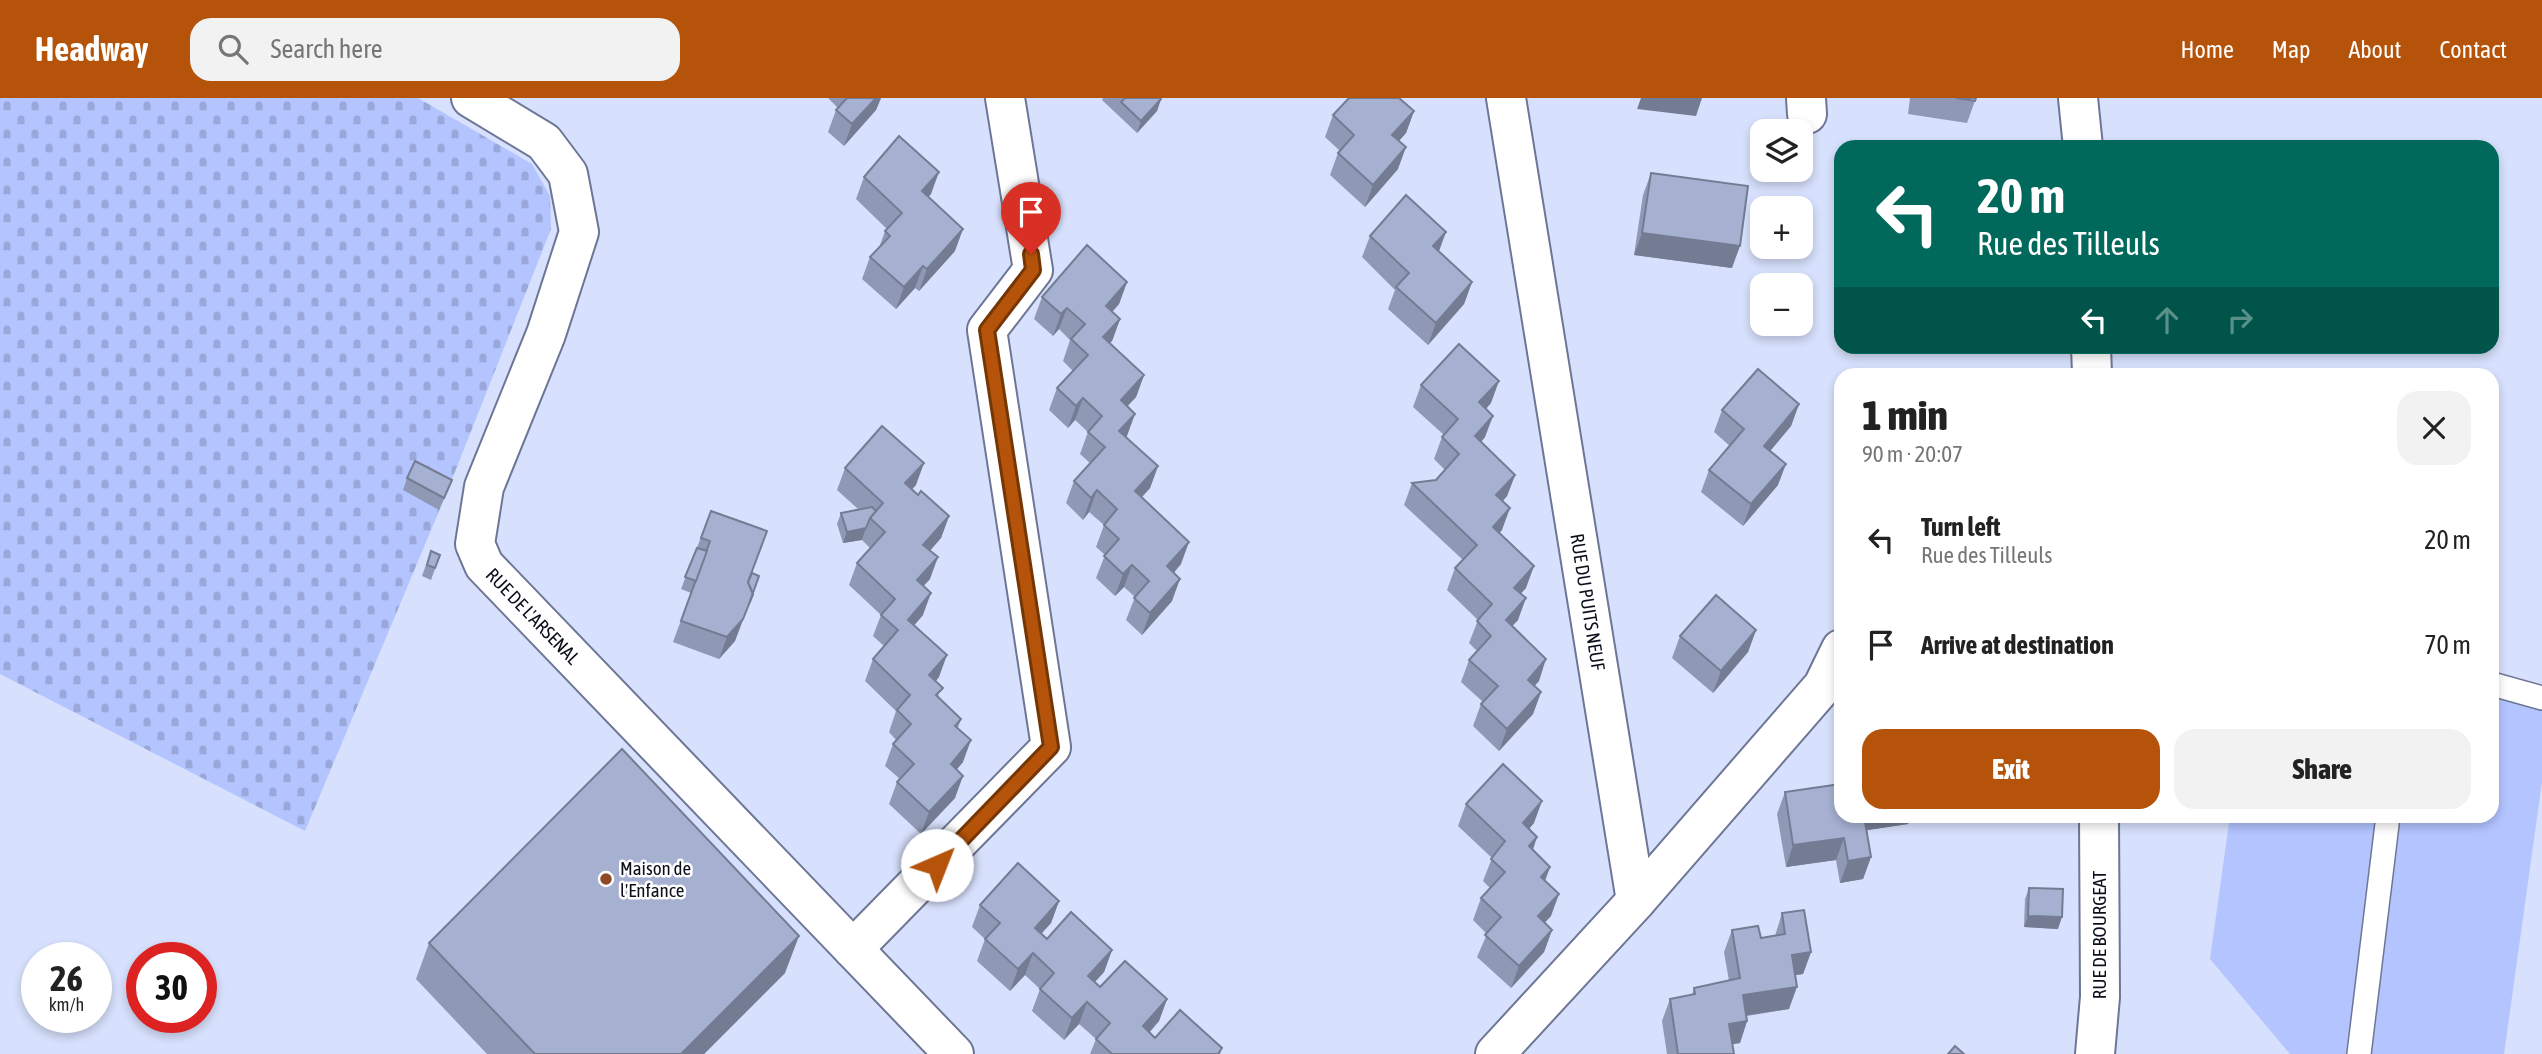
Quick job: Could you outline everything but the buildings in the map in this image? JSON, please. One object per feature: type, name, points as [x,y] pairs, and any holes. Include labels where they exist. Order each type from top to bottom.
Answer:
[{"type":"street","name":"RUE DE L'ARSENAL","points":[[471,98],[544,142],[568,174],[579,232],[546,334],[484,486],[475,544],[484,565],[954,1054]]},
{"type":"street","points":[[853,949],[1051,747],[987,330],[1033,270],[1005,98]]},
{"type":"street","name":"RUE DU PUITS NEUF","points":[[1506,98],[1636,901]]},
{"type":"street","points":[[2078,98],[2082,140]]},
{"type":"street","points":[[1495,1054],[1636,901],[1823,686],[1834,663]]},
{"type":"street","name":"RUE DE BOURGEAT","points":[[2095,1054],[2100,997],[2099,823]]},
{"type":"lane","points":[[2499,686],[2542,698]]},
{"type":"lane","points":[[2359,1054],[2387,823]]},
{"type":"green space","points":[[0,98],[418,98],[532,164],[550,196],[551,229],[447,492],[305,831],[0,674]]},
{"type":"green space","points":[[2499,698],[2542,710],[2542,782],[2504,1054],[2290,1054],[2210,959],[2229,823],[2499,823]]},
{"type":"place","name":"Maison de l'Enfance","points":[[606,879]]},
{"type":"route","points":[[937,865],[1051,747],[987,330],[1033,270],[1031,254]]}]
